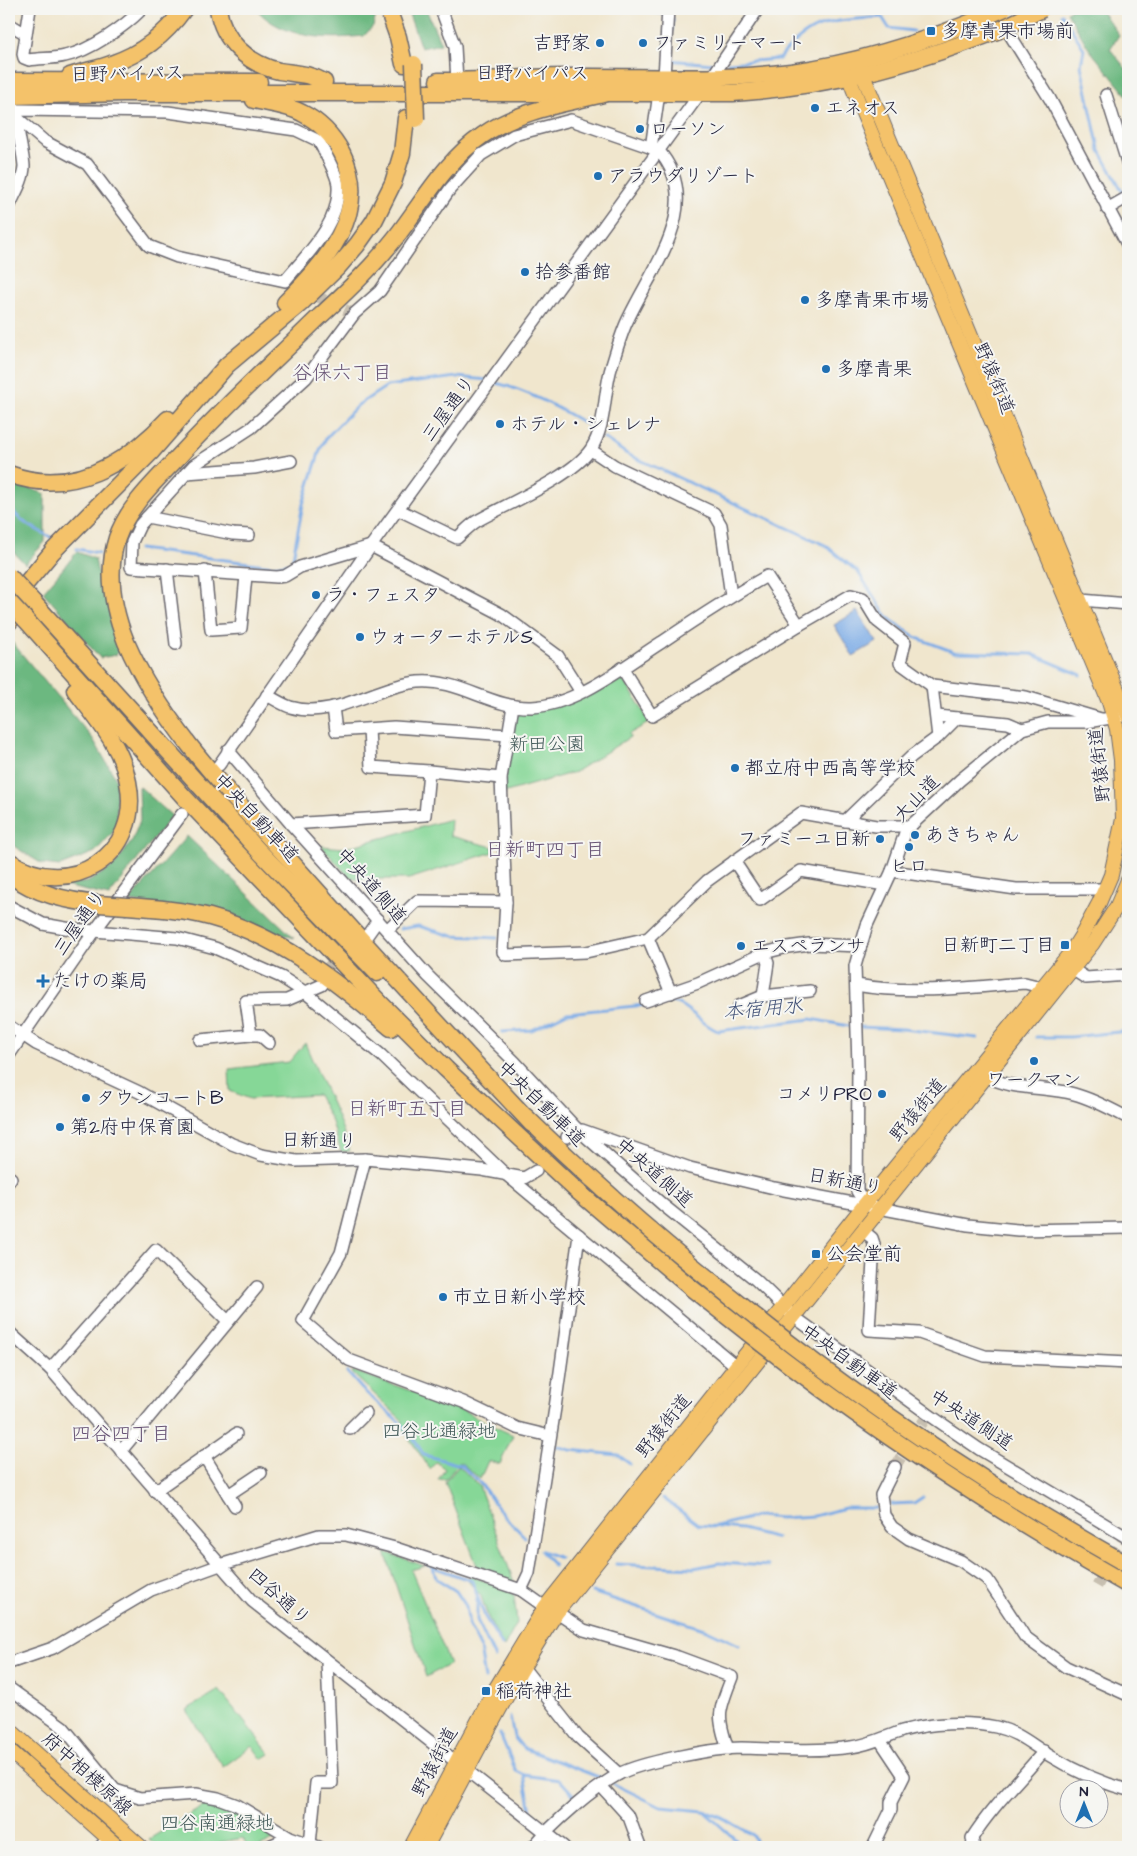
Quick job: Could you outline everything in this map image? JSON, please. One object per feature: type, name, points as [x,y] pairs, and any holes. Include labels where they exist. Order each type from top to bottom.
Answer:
[{"type":"highway","points":[[56,81],[111,64],[139,51],[163,33],[184,9]]},
{"type":"highway","points":[[218,9],[231,41],[248,58],[270,69],[309,74],[324,82]]},
{"type":"highway","points":[[388,9],[409,64]]},
{"type":"highway","points":[[322,314],[349,271],[375,238],[395,204],[411,155],[407,31],[398,9]]},
{"type":"highway","name":"日野バイパス","points":[[9,81],[456,81],[570,77],[712,77],[790,72],[852,61],[932,38],[990,12],[1003,9]]},
{"type":"highway","name":"日野バイパス","points":[[15,105],[235,93],[603,94],[771,90],[856,76],[931,56],[997,31],[1042,9]]},
{"type":"highway","points":[[235,93],[256,101],[289,108],[314,120],[325,129],[338,146],[347,164],[350,177],[350,207],[339,238],[327,258],[310,278],[265,322],[262,334]]},
{"type":"highway","points":[[532,1124],[243,810],[160,704],[127,644],[112,591],[112,561],[119,532],[140,497],[204,426],[372,265],[449,166],[481,136],[524,115],[603,94]]},
{"type":"highway","points":[[9,603],[41,564],[152,451],[202,396],[208,385],[262,334],[272,329],[329,276],[366,233],[393,183],[411,119]]},
{"type":"highway","points":[[10,475],[31,480],[66,482],[107,469],[153,434],[195,391],[208,385]]},
{"type":"highway","points":[[9,622],[51,566],[101,514],[174,447],[204,426]]},
{"type":"highway","name":"中央自動車道","points":[[9,576],[271,864],[387,984],[587,1175],[700,1274],[868,1401],[1013,1498],[1128,1565]]},
{"type":"highway","name":"中央自動車道","points":[[9,603],[185,798],[382,1005],[514,1133],[661,1263],[747,1332],[858,1415],[1003,1512],[1128,1585]]},
{"type":"highway","points":[[9,861],[33,874],[48,876],[64,877],[88,870],[105,858],[119,841],[126,828],[130,807],[128,783],[114,743],[25,619]]},
{"type":"highway","points":[[9,874],[36,890],[52,896],[99,904],[159,908],[211,917],[252,932],[295,954],[340,986],[514,1133]]},
{"type":"main road","name":"野猿街道","points":[[426,1847],[551,1609],[788,1311],[865,1204],[1083,933],[1105,889],[1124,838],[1123,785],[1101,681],[856,76],[852,61]]},
{"type":"main road","name":"野猿街道","points":[[856,76],[1081,600],[1128,715]]},
{"type":"main road","name":"野猿街道","points":[[411,1847],[497,1685],[551,1609],[736,1366],[862,1230],[1072,969],[1106,925],[1128,880]]},
{"type":"main road","name":"府中相模原線","points":[[9,1729],[141,1847]]},
{"type":"main road","name":"府中相模原線","points":[[9,1750],[76,1808],[108,1844]]},
{"type":"main road","points":[[76,1808],[85,1797]]},
{"type":"street","points":[[30,9],[24,58],[30,60],[66,56],[118,29],[142,9]]},
{"type":"street","points":[[441,9],[455,48],[456,81]]},
{"type":"street","points":[[664,77],[668,9]]},
{"type":"street","name":"三屋通り","points":[[219,765],[371,546],[577,264],[655,149],[712,77],[758,9]]},
{"type":"street","points":[[990,12],[1050,99],[1128,246]]},
{"type":"street","points":[[9,24],[26,34]]},
{"type":"street","points":[[655,149],[659,93]]},
{"type":"street","points":[[1106,95],[1128,164]]},
{"type":"street","points":[[15,105],[168,112],[296,130],[319,140],[339,185],[335,211],[322,235],[285,281],[177,257],[149,246],[87,164],[44,141],[15,105]]},
{"type":"street","points":[[9,207],[23,176],[24,166],[19,145],[15,105]]},
{"type":"street","points":[[398,510],[457,538],[475,522],[566,471],[591,450],[601,427],[611,367],[625,325],[665,250],[673,230],[678,190],[673,172],[655,149],[571,120],[522,132],[490,148],[466,170],[450,189],[380,291],[354,314],[306,378],[250,428],[194,465],[140,525],[132,542],[132,567],[205,571],[246,576],[285,576],[300,567],[371,546],[500,614],[558,656],[581,692]]},
{"type":"street","points":[[1107,209],[1123,200]]},
{"type":"street","points":[[591,450],[615,466],[714,513],[721,525],[731,596]]},
{"type":"street","points":[[186,473],[254,468],[291,461]]},
{"type":"street","points":[[147,518],[233,534],[249,534]]},
{"type":"street","points":[[167,569],[176,644]]},
{"type":"street","points":[[205,571],[211,630],[241,628],[246,576]]},
{"type":"street","points":[[267,695],[289,706],[316,710],[333,707],[419,682],[446,684],[513,706],[547,706],[581,692],[622,668],[731,596],[767,576],[800,626]]},
{"type":"street","points":[[622,668],[652,716],[851,595],[863,598],[877,621],[905,643],[900,663],[932,686],[1026,697],[1108,719]]},
{"type":"street","points":[[1081,600],[1128,604]]},
{"type":"street","points":[[932,686],[938,737]]},
{"type":"street","points":[[513,706],[501,778],[506,902],[503,952],[506,954],[579,953],[648,938],[707,881],[801,813],[876,826],[911,826]]},
{"type":"street","points":[[333,707],[336,731],[394,728],[508,735]]},
{"type":"street","name":"大山道","points":[[865,1204],[856,1191],[857,1027],[855,966],[866,925],[892,871],[906,830],[960,780],[1022,729],[1048,722],[1087,722],[1128,715]]},
{"type":"street","points":[[936,716],[1008,724],[1022,729]]},
{"type":"street","points":[[845,821],[912,756],[938,737],[956,718]]},
{"type":"street","points":[[369,729],[371,767],[501,778]]},
{"type":"street","name":"中央道側道","points":[[228,750],[291,824],[428,976],[523,1070],[576,1128],[788,1311],[979,1449],[1128,1538]]},
{"type":"street","points":[[291,824],[425,815],[429,771]]},
{"type":"street","name":"三屋通り","points":[[9,1055],[94,932],[182,814]]},
{"type":"street","points":[[734,861],[760,900],[801,871],[885,885]]},
{"type":"street","points":[[892,871],[1016,889],[1105,889]]},
{"type":"street","points":[[387,930],[417,901],[506,902]]},
{"type":"street","points":[[9,906],[43,924],[94,932],[177,938],[215,948],[266,970],[306,994],[381,1055],[503,1172],[736,1366]]},
{"type":"street","points":[[365,935],[378,920]]},
{"type":"street","points":[[648,938],[671,993]]},
{"type":"street","points":[[646,1001],[671,993],[764,953],[810,944],[860,946]]},
{"type":"street","points":[[763,996],[768,963],[764,953]]},
{"type":"street","points":[[1072,969],[1086,978],[1128,975]]},
{"type":"street","points":[[251,1035],[246,1001],[287,1000],[306,994],[319,983]]},
{"type":"street","points":[[856,984],[879,989],[916,990],[1025,983],[1041,987]]},
{"type":"street","points":[[738,1006],[763,996],[810,992]]},
{"type":"street","name":"日新通り","points":[[9,1026],[23,1036],[139,1092],[246,1150],[286,1161],[365,1159],[503,1172],[524,1178],[536,1171]]},
{"type":"street","points":[[200,1040],[260,1034],[269,1043]]},
{"type":"street","points":[[986,1076],[1002,1085],[1074,1094],[1104,1105],[1128,1118]]},
{"type":"street","points":[[567,1137],[576,1128]]},
{"type":"street","name":"日新通り","points":[[576,1128],[690,1168],[774,1188],[992,1229],[1082,1230],[1128,1228]]},
{"type":"street","points":[[365,1159],[341,1253],[303,1320],[349,1360],[463,1402],[516,1428],[550,1436]]},
{"type":"street","points":[[862,1230],[872,1238],[874,1244],[869,1330],[919,1333],[985,1356],[1128,1363]]},
{"type":"street","points":[[521,1590],[529,1573],[578,1235]]},
{"type":"street","points":[[50,1369],[156,1250],[228,1321]]},
{"type":"street","points":[[120,1450],[257,1287]]},
{"type":"street","points":[[9,1348],[13,1335]]},
{"type":"street","name":"四谷通り","points":[[13,1335],[50,1369],[252,1601],[564,1847]]},
{"type":"street","points":[[350,1429],[366,1413]]},
{"type":"street","points":[[155,1491],[236,1434]]},
{"type":"street","points":[[204,1456],[235,1506]]},
{"type":"street","points":[[896,1468],[881,1495],[884,1515],[892,1527],[909,1539],[961,1561],[988,1579],[1026,1637],[1066,1667],[1128,1695]]},
{"type":"street","points":[[228,1495],[261,1473]]},
{"type":"street","points":[[9,1663],[53,1648],[151,1590],[220,1565],[319,1535],[346,1535],[408,1552],[521,1590],[584,1630],[678,1657],[732,1677],[719,1711],[719,1721],[728,1749]]},
{"type":"street","points":[[9,1688],[63,1727],[115,1790],[140,1798],[196,1794],[218,1798],[237,1805],[290,1837],[315,1846],[316,1783],[332,1783],[327,1661]]},
{"type":"street","points":[[522,1666],[585,1746],[619,1774]]},
{"type":"street","points":[[533,1847],[546,1832],[601,1786],[619,1774],[650,1764],[728,1749],[822,1750],[851,1748],[922,1727],[944,1725],[988,1726],[1018,1734],[1050,1757],[1111,1785],[1128,1790]]},
{"type":"street","points":[[873,1847],[891,1810],[891,1802],[904,1776],[880,1740]]},
{"type":"street","points":[[974,1847],[972,1838],[989,1812],[1044,1751]]},
{"type":"street","points":[[601,1786],[629,1817],[640,1847]]},
{"type":"street","points":[[267,1847],[290,1837]]},
{"type":"green space","points":[[256,9],[376,9],[377,12],[373,26],[364,36],[335,38],[292,32],[267,19]]},
{"type":"green space","points":[[407,9],[426,9],[441,44],[421,48]]},
{"type":"green space","points":[[1071,9],[1100,9],[1119,35],[1110,49],[1128,71],[1128,97],[1089,49],[1067,12]]},
{"type":"green space","points":[[9,480],[45,494],[45,542],[25,564],[9,547]]},
{"type":"green space","points":[[77,552],[95,559],[122,648],[116,655],[100,658],[43,592]]},
{"type":"green space","points":[[11,641],[93,739],[116,779],[117,828],[95,852],[60,866],[42,864],[15,847],[9,839],[9,644]]},
{"type":"green space","name":"新田公園","points":[[621,675],[650,722],[629,734],[630,737],[575,772],[503,793],[515,718],[521,712]]},
{"type":"green space","points":[[139,786],[172,816],[109,896],[61,885],[88,882],[114,866],[132,841],[140,820]]},
{"type":"green space","points":[[451,819],[450,836],[493,847],[493,852],[409,879],[361,879],[349,877],[321,846],[345,848]]},
{"type":"green space","points":[[187,836],[294,938],[218,914],[129,901]]},
{"type":"green space","points":[[305,1043],[335,1110],[350,1151],[341,1152],[332,1122],[318,1095],[250,1099],[230,1091],[229,1069],[289,1062]]},
{"type":"green space","name":"四谷北通緑地","points":[[353,1371],[458,1407],[482,1421],[513,1435],[500,1464],[488,1461],[480,1479],[460,1462],[446,1479],[438,1480],[445,1469],[436,1462],[430,1469],[400,1425],[403,1421],[352,1373]]},
{"type":"green space","points":[[459,1466],[479,1486],[515,1585],[479,1571],[445,1482]]},
{"type":"green space","points":[[385,1552],[425,1566],[411,1570],[450,1664],[426,1677]]},
{"type":"green space","points":[[470,1576],[503,1587],[514,1595],[517,1623],[504,1647],[488,1617],[481,1596],[469,1582]]},
{"type":"green space","points":[[219,1690],[270,1754],[262,1759],[252,1746],[223,1767],[186,1710]]},
{"type":"green space","name":"四谷南通緑地","points":[[214,1800],[236,1808],[283,1835],[259,1847],[247,1847],[243,1838],[221,1842],[212,1847],[159,1847],[149,1839]]},
{"type":"water","points":[[857,611],[877,642],[853,656],[834,625]]},
{"type":"waterway","points":[[648,9],[650,12],[665,14]]},
{"type":"waterway","points":[[1062,14],[1084,49],[1081,65],[1099,149],[1125,196]]},
{"type":"waterway","points":[[728,63],[779,59],[802,36],[824,24],[882,17],[889,28],[913,31]]},
{"type":"waterway","points":[[672,31],[673,19]]},
{"type":"waterway","points":[[669,60],[713,64]]},
{"type":"waterway","points":[[139,549],[273,566],[292,563],[303,504],[320,450],[326,438],[358,405],[387,386],[457,377],[487,380]]},
{"type":"waterway","points":[[493,382],[531,395],[591,427]]},
{"type":"waterway","points":[[604,438],[627,454],[825,545],[858,572],[891,620],[917,638],[954,652],[1032,654],[1081,675]]},
{"type":"waterway","points":[[9,502],[20,519],[52,538]]},
{"type":"waterway","points":[[77,549],[99,553]]},
{"type":"waterway","points":[[400,929],[418,926],[453,936],[497,938]]},
{"type":"waterway","name":"本宿用水","points":[[653,1004],[676,1003],[718,1031],[811,1019],[854,1027]]},
{"type":"waterway","name":"本宿用水","points":[[502,1032],[532,1030],[567,1013],[645,1005]]},
{"type":"waterway","name":"本宿用水","points":[[860,1027],[903,1029],[977,1038]]},
{"type":"waterway","name":"本宿用水","points":[[1036,1037],[1071,1037],[1128,1031]]},
{"type":"waterway","points":[[347,1372],[362,1389],[407,1429],[424,1455],[461,1465],[480,1483],[504,1516],[525,1537]]},
{"type":"waterway","points":[[557,1446],[570,1450],[618,1455],[630,1464]]},
{"type":"waterway","points":[[892,1504],[914,1503],[923,1497]]},
{"type":"waterway","points":[[663,1498],[699,1525],[742,1529],[777,1538]]},
{"type":"waterway","points":[[712,1527],[758,1516],[781,1518],[814,1516],[845,1508],[876,1508]]},
{"type":"waterway","points":[[541,1551],[554,1566]]},
{"type":"waterway","points":[[542,1551],[560,1558]]},
{"type":"waterway","points":[[616,1564],[694,1568],[719,1563],[768,1566]]},
{"type":"waterway","points":[[428,1565],[472,1581],[485,1617],[502,1645]]},
{"type":"waterway","points":[[432,1566],[437,1579],[456,1591],[466,1606],[469,1625],[480,1647],[485,1679]]},
{"type":"waterway","points":[[592,1592],[707,1630],[739,1645]]},
{"type":"waterway","points":[[477,1598],[477,1620],[495,1658]]},
{"type":"waterway","points":[[510,1717],[514,1737],[523,1748],[601,1778]]},
{"type":"waterway","points":[[500,1734],[516,1771],[524,1775],[560,1780],[577,1799]]},
{"type":"waterway","points":[[524,1775],[532,1816]]},
{"type":"waterway","points":[[614,1784],[661,1807],[704,1811],[723,1818],[753,1835],[759,1847]]},
{"type":"waterway","points":[[706,1813],[736,1840],[738,1847]]},
{"type":"tunnel","points":[[285,281],[354,314]]},
{"type":"tunnel","points":[[315,980],[355,941]]},
{"type":"tunnel","points":[[895,1467],[928,1414]]},
{"type":"tunnel","points":[[1097,1586],[1125,1536]]},
{"type":"place","name":"多摩青果市場前","points":[[931,31]]},
{"type":"place","name":"吉野家","points":[[600,43]]},
{"type":"place","name":"ファミリーマート","points":[[643,43]]},
{"type":"place","name":"エネオス","points":[[815,108]]},
{"type":"place","name":"ローソン","points":[[640,129]]},
{"type":"place","name":"アラウダリゾート","points":[[598,176]]},
{"type":"place","name":"拾参番館","points":[[525,272]]},
{"type":"place","name":"多摩青果市場","points":[[805,300]]},
{"type":"place","name":"多摩青果","points":[[826,369]]},
{"type":"place","name":"ホテル・シェレナ","points":[[500,424]]},
{"type":"place","name":"ラ・フェスタ","points":[[316,595]]},
{"type":"place","name":"ウォーターホテルS","points":[[360,637]]},
{"type":"place","name":"都立府中西高等学校","points":[[735,768]]},
{"type":"place","name":"あきちゃん","points":[[915,835]]},
{"type":"place","name":"ファミーユ日新","points":[[880,839]]},
{"type":"place","name":"ヒロ","points":[[909,847]]},
{"type":"place","name":"日新町二丁目","points":[[1065,945]]},
{"type":"place","name":"エスペランサ","points":[[741,946]]},
{"type":"place","name":"たけの薬局","points":[[43,981]]},
{"type":"place","name":"ワークマン","points":[[1034,1061]]},
{"type":"place","name":"コメリPRO","points":[[882,1094]]},
{"type":"place","name":"タウンコートB","points":[[86,1098]]},
{"type":"place","name":"第2府中保育園","points":[[60,1127]]},
{"type":"place","name":"公会堂前","points":[[816,1254]]},
{"type":"place","name":"市立日新小学校","points":[[443,1297]]},
{"type":"place","name":"稲荷神社","points":[[486,1691]]},
{"type":"district","name":"谷保六丁目","points":[[342,373]]},
{"type":"district","name":"日新町四丁目","points":[[545,850]]},
{"type":"district","name":"日新町五丁目","points":[[407,1109]]},
{"type":"district","name":"四谷四丁目","points":[[121,1434]]}]
